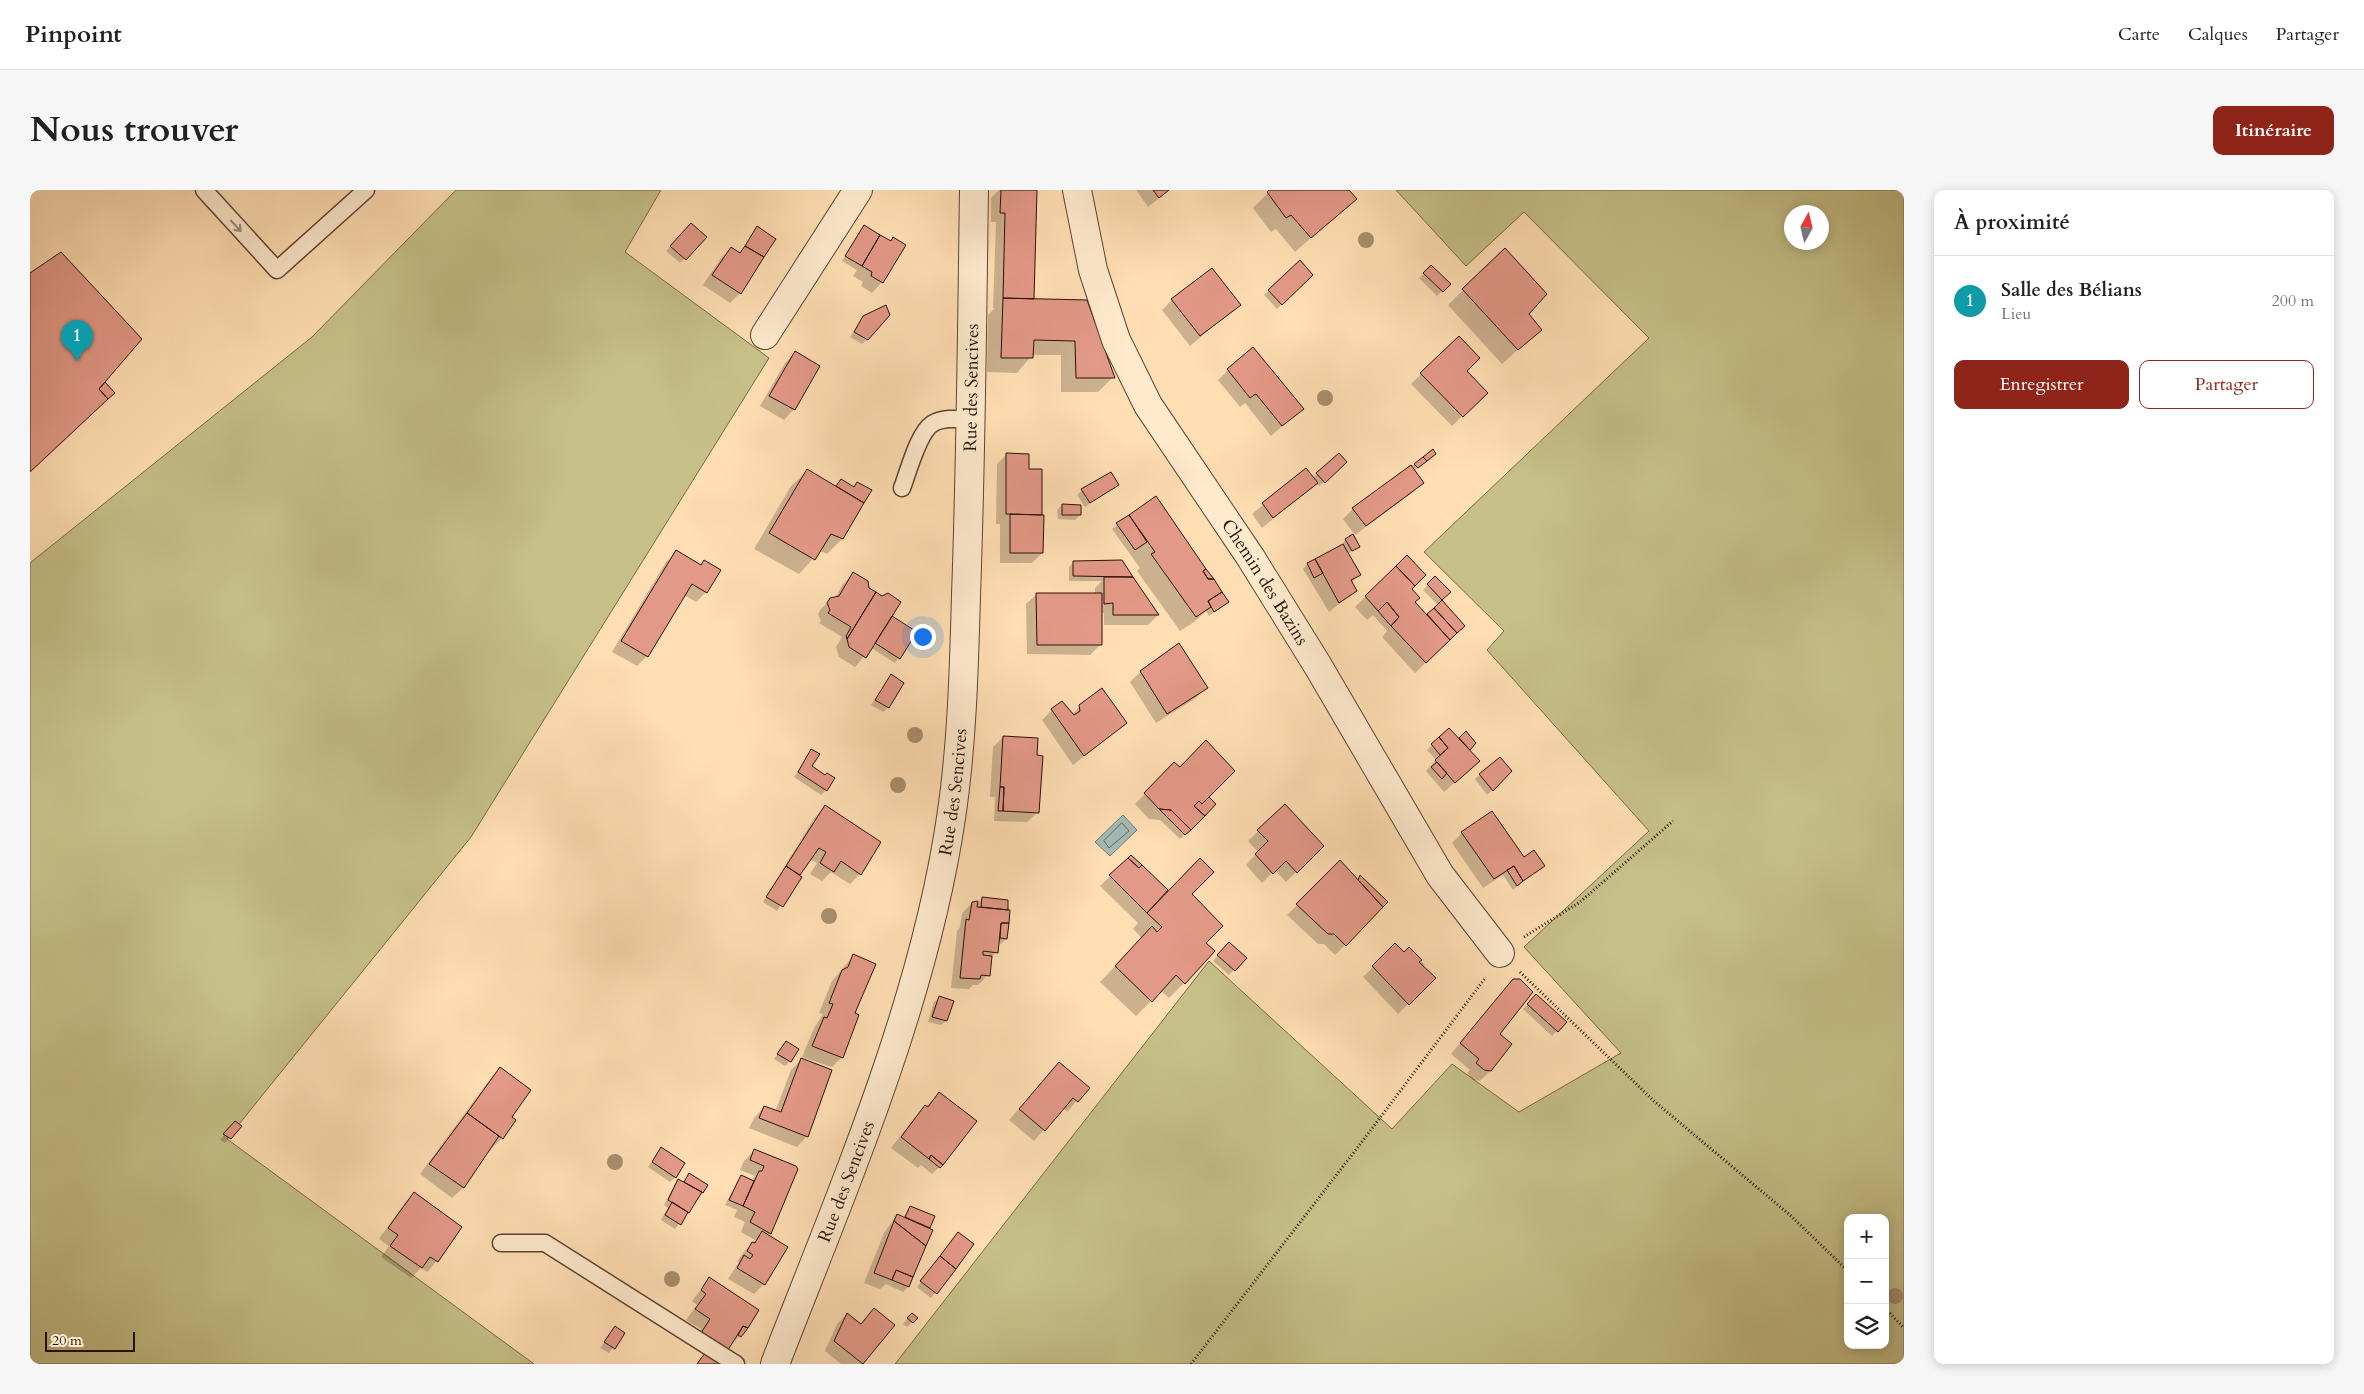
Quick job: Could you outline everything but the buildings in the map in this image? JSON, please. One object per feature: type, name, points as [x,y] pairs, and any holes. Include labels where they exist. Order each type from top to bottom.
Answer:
[{"type":"street","points":[[765,335],[858,190]]},
{"type":"street","name":"Rue des Sencives","points":[[775,1364],[870,1117],[913,986],[939,882],[951,818],[962,688],[971,420],[974,190]]},
{"type":"street","name":"Chemin des Bazins","points":[[1078,190],[1093,270],[1116,340],[1148,405],[1251,558],[1318,666],[1440,875],[1500,952]]},
{"type":"lane","points":[[204,190],[278,270],[366,190]]},
{"type":"lane","points":[[902,488],[923,434],[932,424],[947,419],[971,420]]},
{"type":"lane","points":[[501,1243],[545,1243],[736,1364]]},
{"type":"path","points":[[1191,1364],[1468,1002],[1485,979],[1500,952],[1580,902],[1673,821]]},
{"type":"path","points":[[1500,952],[1655,1102],[1790,1215],[1844,1267]]},
{"type":"path","points":[[1889,1312],[1904,1328]]},
{"type":"shaded area","points":[[456,190],[661,190],[625,252],[769,358],[471,837],[227,1139],[534,1364],[30,1364],[30,563],[312,337]]},
{"type":"shaded area","points":[[1396,190],[1904,190],[1904,1364],[895,1364],[1209,961],[1392,1129],[1452,1064],[1519,1112],[1621,1053],[1524,947],[1649,831],[1487,650],[1504,631],[1424,552],[1649,338],[1524,212],[1466,266]]},
{"type":"water","points":[[1123,815],[1137,830],[1110,856],[1095,842]]},
{"type":"place","name":"Salle des Bélians","points":[[77,361]]}]
